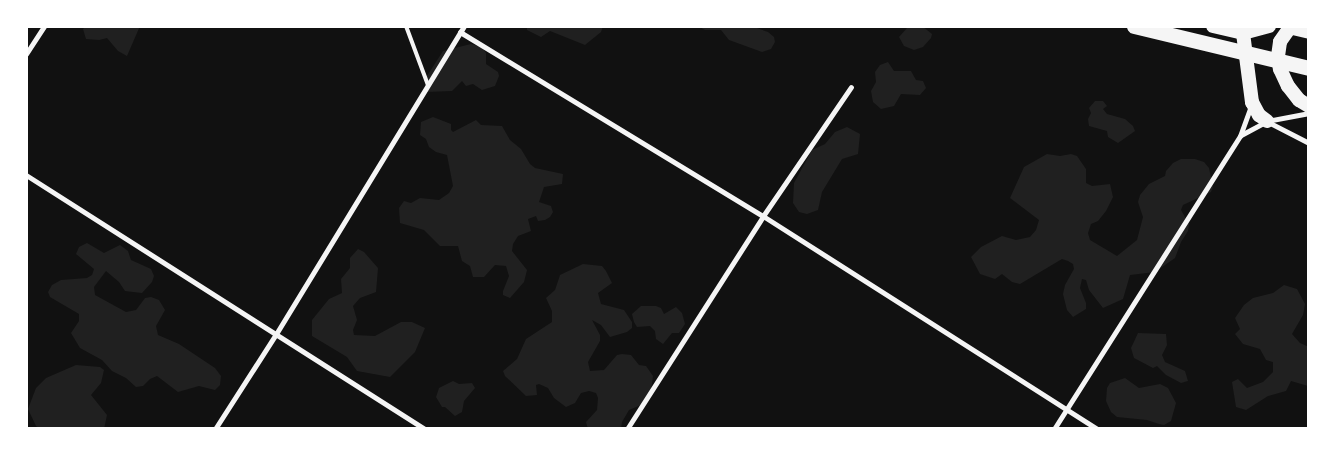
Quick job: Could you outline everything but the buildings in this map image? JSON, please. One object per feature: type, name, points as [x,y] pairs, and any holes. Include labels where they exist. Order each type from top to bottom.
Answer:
[{"type":"highway","points":[[1134,26],[1309,68]]},
{"type":"highway","points":[[1213,26],[1243,33],[1269,26]]},
{"type":"highway","points":[[1285,80],[1278,57],[1280,42],[1290,26],[1309,31]]},
{"type":"highway","points":[[1243,33],[1266,62],[1285,80],[1299,100],[1309,106]]},
{"type":"highway","points":[[1243,33],[1254,109],[1268,121]]},
{"type":"street","points":[[26,54],[44,26]]},
{"type":"street","points":[[215,429],[276,334],[464,26]]},
{"type":"street","points":[[460,32],[763,216],[1097,429]]},
{"type":"street","points":[[627,429],[763,216],[851,86]]},
{"type":"street","points":[[1054,429],[1240,136],[1252,99]]},
{"type":"street","points":[[1240,136],[1268,121],[1309,113]]},
{"type":"street","points":[[1268,121],[1309,143]]},
{"type":"street","points":[[26,175],[424,429]]},
{"type":"lane","points":[[406,26],[428,85]]},
{"type":"shaded area","points":[[86,26],[140,26],[127,56],[118,51],[107,38],[99,40],[86,39],[83,29]]},
{"type":"shaded area","points":[[527,26],[603,26],[601,32],[585,45],[550,31],[541,37],[527,30]]},
{"type":"shaded area","points":[[698,26],[751,26],[768,32],[774,37],[775,42],[771,49],[762,52],[729,40],[721,30],[705,30]]},
{"type":"shaded area","points":[[922,26],[932,34],[923,47],[914,50],[904,46],[899,37],[907,28]]},
{"type":"shaded area","points":[[471,44],[482,47],[486,53],[486,64],[498,72],[499,76],[495,86],[482,90],[473,84],[466,86],[462,81],[452,91],[426,92],[425,79],[443,51]]},
{"type":"shaded area","points":[[888,62],[894,71],[911,71],[916,80],[923,81],[926,88],[920,95],[901,94],[894,106],[881,109],[873,102],[871,91],[876,82],[875,72],[880,65]]},
{"type":"shaded area","points":[[1095,101],[1103,101],[1107,106],[1103,109],[1107,114],[1125,119],[1133,126],[1135,131],[1118,143],[1108,137],[1107,131],[1089,126],[1088,119],[1091,113],[1089,108]]},
{"type":"shaded area","points":[[433,117],[451,124],[453,132],[476,120],[481,125],[502,126],[510,140],[521,149],[530,164],[535,168],[563,174],[562,184],[544,187],[539,202],[551,206],[553,212],[550,217],[538,221],[536,216],[528,219],[531,231],[518,236],[513,244],[512,251],[527,270],[524,282],[510,298],[503,295],[509,276],[506,266],[495,265],[484,277],[473,277],[470,266],[462,261],[458,246],[440,246],[424,230],[400,223],[399,208],[404,201],[411,203],[420,198],[439,200],[449,193],[453,186],[447,155],[436,152],[429,147],[426,139],[420,135],[421,122]]},
{"type":"shaded area","points":[[847,127],[860,134],[858,154],[842,159],[822,192],[818,210],[807,214],[799,212],[793,203],[794,183],[812,150],[825,144],[835,132]]},
{"type":"shaded area","points":[[1047,154],[1060,156],[1071,154],[1077,156],[1086,169],[1086,183],[1092,186],[1110,184],[1113,197],[1098,221],[1091,224],[1088,233],[1090,240],[1117,256],[1137,240],[1143,217],[1138,202],[1140,195],[1149,184],[1165,176],[1166,171],[1173,163],[1181,159],[1195,159],[1204,162],[1209,168],[1213,187],[1211,192],[1183,205],[1181,210],[1189,224],[1188,231],[1181,242],[1175,258],[1155,272],[1130,275],[1123,299],[1103,308],[1089,290],[1086,280],[1082,279],[1080,288],[1086,303],[1086,309],[1073,317],[1067,310],[1063,294],[1065,285],[1074,269],[1073,264],[1068,261],[1062,259],[1020,284],[1012,282],[1002,274],[995,279],[980,274],[971,257],[981,247],[1002,236],[1016,240],[1030,237],[1036,230],[1039,220],[1010,198],[1024,167]]},
{"type":"shaded area","points":[[87,243],[104,253],[120,245],[128,251],[131,260],[151,269],[154,276],[152,282],[142,293],[125,291],[119,282],[106,271],[94,287],[95,295],[126,312],[136,310],[145,298],[151,297],[159,300],[165,310],[156,326],[158,335],[179,344],[215,368],[221,376],[220,385],[215,390],[199,386],[178,392],[157,376],[150,379],[143,386],[136,387],[126,378],[112,371],[102,360],[80,348],[71,333],[79,321],[79,314],[50,297],[48,292],[52,285],[61,280],[87,278],[92,275],[94,269],[76,254],[79,247]]},
{"type":"shaded area","points":[[358,249],[364,252],[378,268],[376,292],[360,298],[353,306],[357,320],[353,330],[354,335],[375,336],[401,322],[412,322],[425,328],[415,352],[390,377],[357,371],[347,357],[312,336],[312,320],[329,299],[342,293],[341,279],[350,268],[350,258]]},
{"type":"shaded area","points":[[583,264],[602,266],[612,283],[598,293],[601,304],[624,310],[632,322],[632,328],[627,332],[610,337],[601,325],[592,320],[600,335],[600,341],[588,362],[590,371],[604,370],[617,355],[622,354],[631,355],[639,365],[646,366],[653,376],[651,391],[641,405],[629,410],[622,422],[621,429],[588,429],[586,422],[597,410],[598,398],[596,393],[589,391],[581,393],[575,403],[566,407],[554,398],[548,388],[539,384],[536,385],[537,395],[526,396],[505,376],[503,371],[517,359],[526,339],[552,322],[552,311],[546,298],[555,290],[560,275]]},
{"type":"shaded area","points":[[1284,285],[1297,289],[1305,304],[1303,315],[1292,334],[1300,343],[1309,347],[1308,386],[1291,381],[1286,391],[1268,396],[1246,410],[1236,407],[1232,382],[1238,379],[1247,388],[1263,382],[1273,372],[1273,362],[1266,360],[1260,349],[1243,344],[1235,334],[1240,329],[1235,318],[1244,305],[1253,298],[1273,293]]},
{"type":"shaded area","points":[[641,306],[656,306],[661,308],[664,314],[676,307],[682,313],[685,324],[679,333],[672,333],[663,344],[656,339],[655,331],[650,326],[637,327],[634,322],[632,314]]},
{"type":"shaded area","points":[[1138,333],[1166,334],[1167,345],[1162,355],[1165,362],[1185,371],[1188,381],[1181,383],[1166,375],[1157,366],[1153,368],[1134,358],[1131,348]]},
{"type":"shaded area","points":[[76,365],[100,367],[104,370],[101,383],[91,395],[107,415],[104,429],[40,429],[36,426],[28,409],[36,388],[46,378]]},
{"type":"shaded area","points":[[1125,378],[1139,388],[1160,384],[1168,388],[1176,403],[1171,421],[1164,425],[1147,420],[1117,417],[1111,412],[1106,401],[1107,388],[1110,383]]},
{"type":"shaded area","points":[[453,381],[459,384],[472,383],[475,388],[464,401],[462,412],[455,416],[445,407],[442,407],[436,397],[439,388]]}]
